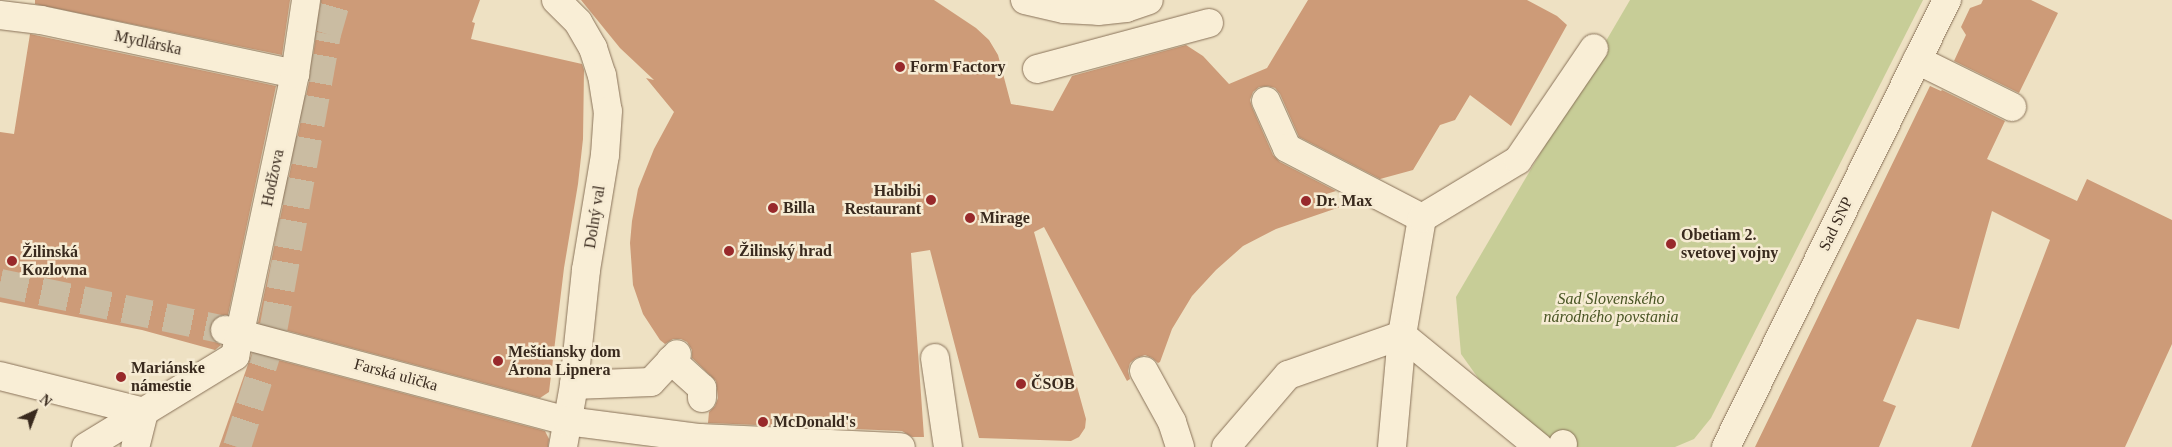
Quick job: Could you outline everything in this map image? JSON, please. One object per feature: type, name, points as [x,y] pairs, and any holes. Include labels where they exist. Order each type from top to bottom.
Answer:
[{"type":"street","name":"Hodžova","points":[[233,340],[295,74],[306,0]]},
{"type":"street","name":"Dolný val","points":[[556,0],[578,22],[593,48],[602,75],[608,110],[605,155],[586,270],[574,385],[565,434]]},
{"type":"street","points":[[1024,0],[1064,9],[1112,10],[1149,0]]},
{"type":"street","name":"Sad SNP","points":[[1726,447],[1947,0]]},
{"type":"street","name":"Mydlárska","points":[[0,15],[41,20],[295,74]]},
{"type":"street","points":[[1037,70],[1209,23]]},
{"type":"street","points":[[1422,218],[1525,164],[1594,48]]},
{"type":"street","points":[[1917,60],[2012,107]]},
{"type":"street","points":[[1266,101],[1287,148],[1422,218]]},
{"type":"street","points":[[1392,447],[1402,335],[1422,218]]},
{"type":"street","points":[[1402,335],[1555,446]]},
{"type":"street","points":[[1226,447],[1288,374],[1402,335]]},
{"type":"street","points":[[86,447],[144,412],[233,340]]},
{"type":"street","name":"Farská ulička","points":[[233,340],[270,342],[565,434],[901,447]]},
{"type":"street","points":[[574,385],[651,382],[674,357],[702,388],[702,398]]},
{"type":"street","points":[[935,358],[948,447]]},
{"type":"street","points":[[1144,371],[1172,422],[1180,447]]},
{"type":"street","points":[[0,376],[144,412]]},
{"type":"street","points":[[135,447],[144,412]]},
{"type":"green space","name":"Sad Slovenského národného povstania","points":[[1630,0],[1923,0],[1711,418],[1694,439],[1675,447],[1570,447],[1529,427],[1493,399],[1461,354],[1456,297]]},
{"type":"building","points":[[35,0],[290,0],[282,55],[35,4]]},
{"type":"building","points":[[321,0],[480,0],[472,22],[475,23],[471,39],[582,64],[584,70],[583,139],[578,184],[564,268],[549,392],[540,398],[258,323],[310,77]]},
{"type":"building","name":"Mirage","points":[[581,0],[934,0],[976,28],[989,40],[998,55],[1011,104],[1053,111],[1072,76],[1186,45],[1203,56],[1229,84],[1267,68],[1308,0],[1527,0],[1557,16],[1567,25],[1511,126],[1470,95],[1455,120],[1440,125],[1413,170],[1380,179],[1299,137],[1280,94],[1275,88],[1268,86],[1259,87],[1253,92],[1250,100],[1273,155],[1280,162],[1336,191],[1323,195],[1343,206],[1276,229],[1243,246],[1216,270],[1192,296],[1172,329],[1160,362],[1158,363],[1145,355],[1136,358],[1130,363],[1128,371],[1130,379],[1127,381],[1044,227],[1034,232],[1086,419],[1085,428],[1079,437],[1071,441],[979,438],[930,250],[911,253],[924,437],[912,437],[902,431],[708,423],[709,412],[715,406],[718,398],[716,381],[692,358],[692,350],[687,342],[681,339],[673,339],[665,344],[660,340],[643,314],[633,285],[630,243],[638,189],[654,149],[674,112],[646,78],[654,80],[620,48]]},
{"type":"building","points":[[1983,0],[2031,0],[2058,13],[2019,93],[1954,61],[1966,35],[1961,27],[1970,8],[1981,4]]},
{"type":"building","points":[[30,34],[276,86],[228,315],[220,315],[214,319],[210,326],[210,335],[214,341],[221,345],[215,350],[142,330],[0,302],[0,132],[14,134]]},
{"type":"building","points":[[1930,86],[2005,121],[1987,159],[2077,201],[2087,179],[2172,220],[2172,344],[2125,447],[1971,447],[2050,240],[1992,211],[1959,329],[1917,319],[1883,401],[1896,406],[1879,447],[1755,447]]},
{"type":"building","points":[[252,353],[545,431],[549,439],[548,447],[219,447]]},
{"type":"tunnel","points":[[273,331],[327,34],[337,0]]},
{"type":"tunnel","points":[[0,283],[225,330]]},
{"type":"tunnel","points":[[237,447],[267,353]]},
{"type":"place","name":"Form Factory","points":[[900,67]]},
{"type":"place","name":"Habibi Restaurant","points":[[931,200]]},
{"type":"place","name":"Dr. Max","points":[[1306,201]]},
{"type":"place","name":"Billa","points":[[773,208]]},
{"type":"place","name":"Mirage","points":[[970,218]]},
{"type":"place","name":"Obetiam 2. svetovej vojny","points":[[1671,244]]},
{"type":"place","name":"Žilinský hrad","points":[[729,251]]},
{"type":"place","name":"Žilinská Kozlovna","points":[[12,261]]},
{"type":"place","name":"Meštiansky dom Árona Lipnera","points":[[498,361]]},
{"type":"place","name":"Mariánske námestie","points":[[121,377]]},
{"type":"place","name":"ČSOB","points":[[1021,384]]},
{"type":"place","name":"McDonald's","points":[[763,422]]}]
